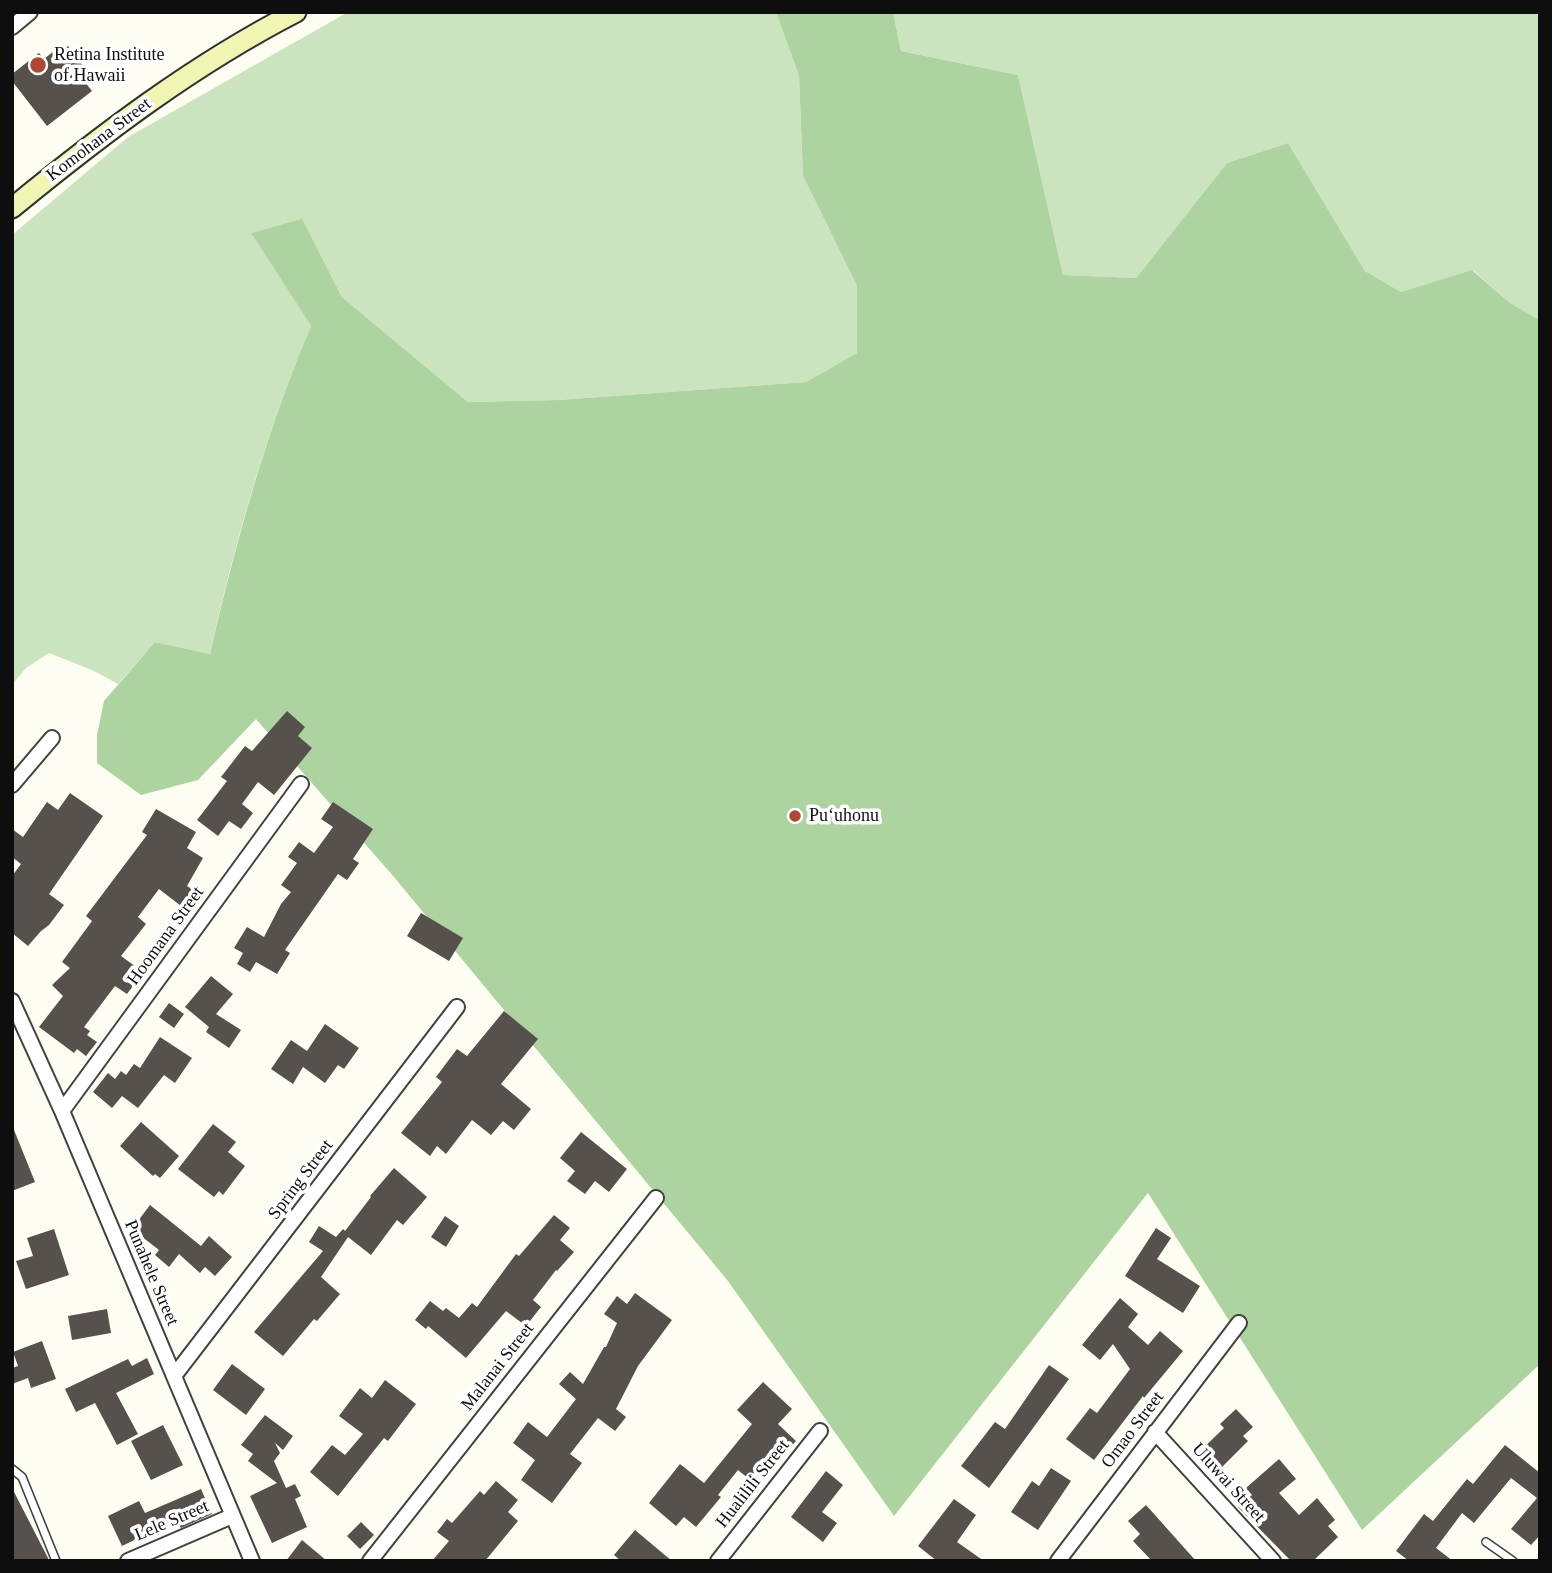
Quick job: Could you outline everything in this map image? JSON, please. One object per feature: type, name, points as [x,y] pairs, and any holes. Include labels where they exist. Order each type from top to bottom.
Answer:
[{"type":"main road","name":"Komohana Street","points":[[12,208],[152,100],[238,44],[296,12]]},
{"type":"street","points":[[12,27],[30,12]]},
{"type":"street","points":[[12,785],[51,738]]},
{"type":"street","name":"Hoomana Street","points":[[62,1111],[301,784]]},
{"type":"street","name":"Punahele Street","points":[[12,1001],[18,1031],[62,1111],[252,1561]]},
{"type":"street","name":"Spring Street","points":[[174,1376],[457,1007]]},
{"type":"street","name":"Malanai Street","points":[[370,1561],[656,1198]]},
{"type":"street","name":"Omao Street","points":[[1058,1561],[1239,1322]]},
{"type":"street","name":"Hualilili Street","points":[[718,1561],[820,1431]]},
{"type":"street","name":"Uluwai Street","points":[[1155,1432],[1273,1561]]},
{"type":"street","name":"Lele Street","points":[[128,1561],[232,1516]]},
{"type":"lane","points":[[12,1469],[22,1477],[56,1561]]},
{"type":"lane","points":[[1486,1542],[1513,1561]]},
{"type":"green space","points":[[348,12],[776,12],[799,76],[803,176],[857,286],[857,353],[806,382],[558,400],[468,402],[342,297],[302,220],[251,233],[311,326],[253,487],[210,654],[155,642],[118,684],[92,670],[49,653],[26,668],[12,685],[12,235],[128,137]]},
{"type":"green space","points":[[776,12],[893,12],[901,51],[1018,75],[1063,275],[1136,278],[1227,163],[1288,143],[1365,271],[1401,292],[1472,270],[1510,303],[1540,320],[1540,1364],[1362,1530],[1148,1193],[894,1516],[728,1281],[394,877],[256,719],[198,780],[141,795],[97,763],[97,735],[104,701],[155,642],[210,654],[253,487],[311,326],[251,233],[302,219],[342,297],[468,402],[558,400],[806,382],[857,353],[857,286],[803,176],[799,76]]},
{"type":"green space","points":[[893,12],[1540,12],[1540,320],[1510,303],[1473,270],[1401,292],[1365,271],[1288,143],[1227,163],[1136,278],[1063,275],[1018,75],[901,51]]},
{"type":"building","points":[[68,46],[88,72],[81,77],[92,91],[47,126],[12,81],[12,74],[39,53],[44,59],[54,51],[57,54]]},
{"type":"building","points":[[287,711],[305,727],[298,736],[312,748],[274,795],[258,782],[242,804],[253,813],[241,829],[229,821],[218,836],[197,820],[227,781],[221,777],[245,746],[252,751]]},
{"type":"building","points":[[70,793],[103,816],[49,894],[64,905],[28,946],[12,933],[12,876],[21,864],[12,857],[12,829],[23,837],[47,802],[58,810]]},
{"type":"building","points":[[333,802],[373,829],[353,859],[359,863],[347,880],[338,874],[285,950],[290,953],[277,974],[256,962],[250,972],[237,964],[243,953],[234,948],[247,927],[264,937],[281,904],[291,892],[281,885],[297,863],[288,857],[299,842],[314,853],[333,827],[321,819]]},
{"type":"building","points":[[156,809],[196,832],[187,848],[203,858],[187,886],[193,890],[181,906],[159,889],[138,917],[146,924],[121,956],[143,972],[127,994],[115,986],[84,1027],[90,1031],[87,1035],[97,1042],[86,1056],[77,1049],[74,1053],[39,1027],[63,996],[52,985],[70,968],[62,962],[92,921],[86,916],[147,835],[142,832]]},
{"type":"building","points":[[421,913],[463,938],[449,961],[407,936]]},
{"type":"building","points":[[211,976],[233,994],[216,1014],[241,1030],[229,1048],[206,1032],[209,1027],[185,1007]]},
{"type":"building","points":[[169,1003],[184,1014],[174,1028],[159,1017]]},
{"type":"building","points":[[504,1011],[538,1039],[501,1084],[531,1109],[514,1130],[503,1121],[491,1135],[472,1120],[446,1154],[437,1146],[430,1156],[401,1133],[442,1082],[436,1077],[457,1049],[467,1056]]},
{"type":"building","points":[[325,1024],[359,1048],[344,1069],[338,1065],[325,1083],[303,1067],[293,1084],[271,1069],[291,1040],[307,1051]]},
{"type":"building","points":[[160,1037],[192,1058],[175,1083],[164,1075],[138,1108],[122,1096],[112,1108],[93,1092],[108,1073],[115,1079],[121,1071],[126,1075],[134,1064],[140,1068]]},
{"type":"building","points":[[141,1122],[179,1156],[160,1178],[155,1174],[153,1176],[120,1146]]},
{"type":"building","points":[[213,1124],[236,1142],[228,1152],[245,1166],[223,1195],[219,1191],[214,1197],[178,1169]]},
{"type":"building","points":[[12,1125],[35,1182],[12,1191]]},
{"type":"building","points":[[581,1132],[627,1169],[609,1192],[595,1181],[585,1194],[567,1181],[575,1171],[560,1158]]},
{"type":"building","points":[[394,1168],[427,1197],[403,1225],[397,1220],[371,1255],[348,1237],[321,1277],[340,1294],[317,1321],[314,1319],[283,1356],[254,1332],[323,1251],[309,1242],[319,1226],[336,1237],[343,1229],[345,1231]]},
{"type":"building","points":[[150,1205],[201,1246],[209,1236],[232,1257],[215,1276],[205,1267],[200,1273],[179,1254],[169,1267],[155,1255],[159,1250],[132,1229]]},
{"type":"building","points":[[554,1215],[570,1228],[560,1240],[574,1252],[533,1300],[541,1307],[526,1326],[506,1311],[466,1358],[428,1326],[426,1329],[415,1320],[430,1301],[459,1318],[472,1303],[477,1307],[516,1254],[519,1256]]},
{"type":"building","points":[[445,1216],[459,1226],[446,1247],[431,1237]]},
{"type":"building","points":[[1156,1228],[1171,1238],[1157,1259],[1200,1286],[1183,1313],[1125,1276]]},
{"type":"building","points":[[54,1229],[69,1275],[26,1289],[16,1261],[33,1256],[27,1238]]},
{"type":"building","points":[[635,1293],[672,1320],[638,1366],[616,1409],[626,1417],[615,1431],[598,1418],[570,1454],[582,1463],[552,1503],[521,1480],[535,1460],[513,1443],[528,1422],[547,1437],[576,1399],[559,1384],[570,1372],[583,1384],[617,1323],[604,1314],[617,1296],[627,1304]]},
{"type":"building","points":[[1120,1298],[1138,1314],[1128,1327],[1148,1345],[1160,1331],[1183,1351],[1144,1398],[1143,1396],[1094,1460],[1066,1439],[1090,1408],[1097,1413],[1130,1369],[1113,1344],[1100,1360],[1082,1345]]},
{"type":"building","points":[[107,1309],[111,1333],[72,1340],[68,1316]]},
{"type":"building","points":[[42,1341],[56,1379],[31,1388],[28,1378],[12,1384],[12,1368],[18,1366],[13,1352]]},
{"type":"building","points":[[147,1358],[154,1374],[116,1393],[138,1434],[117,1445],[95,1403],[76,1412],[65,1389],[128,1359],[132,1366]]},
{"type":"building","points":[[232,1364],[265,1389],[246,1415],[213,1390]]},
{"type":"building","points":[[1049,1365],[1069,1379],[989,1488],[961,1466],[995,1422],[1005,1429]]},
{"type":"building","points":[[385,1380],[416,1404],[388,1441],[384,1438],[338,1496],[310,1472],[332,1445],[345,1455],[363,1434],[339,1416],[360,1388],[372,1398]]},
{"type":"building","points":[[763,1382],[792,1409],[778,1424],[796,1441],[779,1459],[771,1452],[749,1479],[738,1470],[718,1495],[721,1497],[696,1527],[684,1517],[676,1526],[649,1503],[680,1464],[704,1483],[752,1424],[737,1410]]},
{"type":"building","points":[[1236,1409],[1253,1427],[1243,1436],[1248,1441],[1216,1473],[1197,1454],[1224,1428],[1220,1424]]},
{"type":"building","points":[[265,1415],[293,1436],[283,1450],[275,1443],[280,1453],[274,1461],[286,1488],[295,1484],[301,1496],[295,1499],[307,1527],[272,1543],[250,1496],[277,1483],[248,1461],[253,1454],[241,1445]]},
{"type":"building","points":[[163,1425],[183,1465],[151,1480],[131,1441]]},
{"type":"building","points":[[1505,1445],[1540,1473],[1540,1535],[1531,1545],[1511,1529],[1537,1498],[1511,1478],[1474,1523],[1462,1513],[1436,1548],[1453,1561],[1409,1561],[1396,1551],[1424,1514],[1433,1521],[1467,1479],[1473,1484]]},
{"type":"building","points":[[1279,1459],[1296,1479],[1279,1493],[1299,1515],[1317,1498],[1335,1520],[1328,1526],[1338,1537],[1313,1561],[1291,1561],[1238,1507],[1252,1495],[1246,1488]]},
{"type":"building","points":[[1051,1468],[1071,1481],[1038,1530],[1011,1512],[1032,1481],[1039,1486]]},
{"type":"building","points":[[826,1471],[843,1485],[822,1512],[837,1523],[823,1542],[791,1517]]},
{"type":"building","points":[[496,1481],[518,1500],[508,1512],[518,1521],[485,1561],[432,1561],[449,1541],[437,1532],[447,1519],[452,1523],[480,1491],[484,1495]]},
{"type":"building","points":[[12,1488],[48,1558],[49,1561],[12,1561]]},
{"type":"building","points":[[201,1489],[212,1514],[181,1528],[178,1524],[165,1529],[163,1526],[122,1546],[108,1516],[139,1501],[145,1513]]},
{"type":"building","points":[[954,1499],[976,1515],[957,1542],[984,1561],[937,1561],[918,1546]]},
{"type":"building","points":[[1146,1505],[1196,1561],[1152,1561],[1133,1541],[1140,1534],[1128,1521]]},
{"type":"building","points":[[361,1522],[374,1535],[360,1549],[347,1536]]},
{"type":"building","points":[[635,1530],[672,1561],[621,1561],[614,1555]]},
{"type":"building","points":[[302,1540],[327,1561],[286,1561]]},
{"type":"place","name":"Retina Institute of Hawaii","points":[[38,65]]},
{"type":"place","name":"Puʻuhonu","points":[[795,816]]}]
